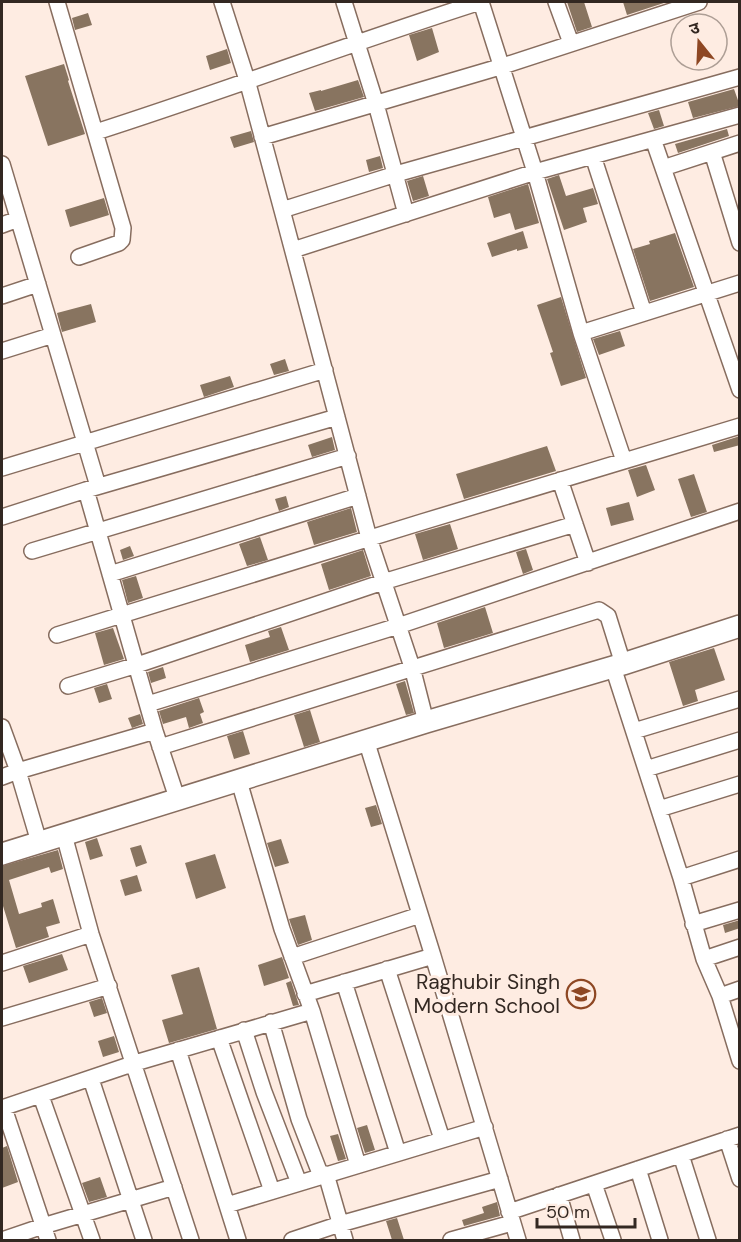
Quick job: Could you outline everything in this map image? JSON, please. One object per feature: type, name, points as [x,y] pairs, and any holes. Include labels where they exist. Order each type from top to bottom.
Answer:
[{"type":"street","points":[[57,2],[120,212],[123,234],[119,243],[79,257]]},
{"type":"street","points":[[222,2],[262,136],[369,538],[412,667],[426,722]]},
{"type":"street","points":[[344,2],[376,104],[406,214]]},
{"type":"street","points":[[96,132],[181,105],[356,42],[480,2],[503,66],[581,333],[624,461]]},
{"type":"street","points":[[556,2],[571,43]]},
{"type":"street","points":[[262,136],[503,66],[699,2]]},
{"type":"street","points":[[282,210],[396,174],[740,77]]},
{"type":"street","points":[[293,250],[535,172],[740,115]]},
{"type":"street","points":[[653,139],[740,390]]},
{"type":"street","points":[[663,168],[740,143]]},
{"type":"street","points":[[712,152],[740,243]]},
{"type":"street","points":[[593,156],[644,313]]},
{"type":"street","points":[[3,172],[85,442],[98,531],[155,731],[177,798]]},
{"type":"street","points":[[2,225],[18,219]]},
{"type":"street","points":[[581,333],[740,283]]},
{"type":"street","points":[[2,296],[38,284]]},
{"type":"street","points":[[2,351],[53,335]]},
{"type":"street","points":[[2,468],[325,370]]},
{"type":"street","points":[[2,517],[92,488],[338,417]]},
{"type":"street","points":[[57,635],[740,426]]},
{"type":"street","points":[[32,551],[348,456]]},
{"type":"street","points":[[560,480],[588,563]]},
{"type":"street","points":[[110,574],[358,496]]},
{"type":"street","points":[[148,704],[398,626],[694,525],[740,512]]},
{"type":"street","points":[[68,686],[383,582],[575,524]]},
{"type":"street","points":[[160,747],[599,610],[608,616],[634,731],[704,959],[735,1031],[740,1061]]},
{"type":"street","points":[[2,854],[177,798],[239,782],[366,740],[618,666],[740,626]]},
{"type":"street","points":[[634,731],[740,699]]},
{"type":"street","points":[[2,777],[155,731]]},
{"type":"street","points":[[3,737],[18,771],[39,842]]},
{"type":"street","points":[[366,740],[518,1240]]},
{"type":"street","points":[[646,769],[740,740]]},
{"type":"street","points":[[239,782],[358,1165]]},
{"type":"street","points":[[659,809],[740,784]]},
{"type":"street","points":[[64,835],[92,934],[191,1240]]},
{"type":"street","points":[[681,878],[740,859]]},
{"type":"street","points":[[693,924],[740,910]]},
{"type":"street","points":[[292,957],[420,915]]},
{"type":"street","points":[[2,963],[92,934]]},
{"type":"street","points":[[704,959],[740,947]]},
{"type":"street","points":[[305,994],[433,956]]},
{"type":"street","points":[[387,969],[442,1139]]},
{"type":"street","points":[[344,982],[398,1153]]},
{"type":"street","points":[[2,1018],[109,986]]},
{"type":"street","points":[[720,996],[740,989]]},
{"type":"street","points":[[46,1233],[3,1108],[135,1063],[312,1011]]},
{"type":"street","points":[[271,1022],[300,1119],[324,1175],[345,1240]]},
{"type":"street","points":[[244,1030],[264,1092],[299,1183]]},
{"type":"street","points":[[219,1038],[272,1191]]},
{"type":"street","points":[[178,1050],[238,1240]]},
{"type":"street","points":[[91,1079],[144,1240]]},
{"type":"street","points":[[41,1096],[93,1240]]},
{"type":"street","points":[[227,1205],[485,1127]]},
{"type":"street","points":[[451,1240],[559,1195],[733,1137],[740,1179]]},
{"type":"street","points":[[681,1155],[708,1240]]},
{"type":"street","points":[[638,1169],[660,1240]]},
{"type":"street","points":[[292,1240],[340,1224],[500,1179]]},
{"type":"street","points":[[594,1184],[612,1240]]},
{"type":"street","points":[[2,1240],[46,1233],[83,1215],[174,1187]]},
{"type":"street","points":[[559,1195],[572,1240]]},
{"type":"building","points":[[567,2],[584,2],[592,27],[577,32]]},
{"type":"building","points":[[623,2],[667,2],[627,15]]},
{"type":"building","points":[[88,13],[92,25],[75,30],[72,18]]},
{"type":"building","points":[[432,28],[439,52],[417,61],[409,35]]},
{"type":"building","points":[[227,49],[231,63],[210,70],[206,56]]},
{"type":"building","points":[[64,64],[85,134],[48,146],[25,76]]},
{"type":"building","points":[[358,80],[364,97],[315,111],[309,93]]},
{"type":"building","points":[[734,89],[740,106],[693,118],[688,102]]},
{"type":"building","points":[[659,110],[664,126],[654,129],[648,113]]},
{"type":"building","points":[[727,129],[729,136],[678,153],[675,144]]},
{"type":"building","points":[[251,131],[254,142],[234,148],[230,137]]},
{"type":"building","points":[[380,156],[383,168],[369,172],[366,160]]},
{"type":"building","points":[[559,175],[566,196],[593,188],[598,204],[583,208],[587,222],[564,230],[547,179]]},
{"type":"building","points":[[423,176],[429,196],[413,201],[407,181]]},
{"type":"building","points":[[528,184],[539,223],[515,230],[510,213],[494,218],[488,197]]},
{"type":"building","points":[[104,198],[109,215],[70,227],[65,210]]},
{"type":"building","points":[[523,231],[528,248],[492,257],[487,243]]},
{"type":"building","points":[[675,233],[694,287],[650,301],[633,249]]},
{"type":"building","points":[[561,297],[586,378],[561,386],[550,353],[553,352],[537,305]]},
{"type":"building","points":[[91,304],[96,322],[62,332],[57,313]]},
{"type":"building","points":[[620,331],[625,346],[599,355],[593,339]]},
{"type":"building","points":[[285,359],[289,371],[274,375],[270,364]]},
{"type":"building","points":[[230,376],[234,387],[204,397],[200,385]]},
{"type":"building","points":[[740,436],[740,445],[714,452],[712,445]]},
{"type":"building","points":[[332,437],[335,450],[312,457],[308,445]]},
{"type":"building","points":[[547,446],[556,471],[464,499],[456,474]]},
{"type":"building","points":[[646,465],[655,490],[637,497],[628,470]]},
{"type":"building","points":[[694,474],[707,512],[691,517],[678,479]]},
{"type":"building","points":[[286,496],[289,507],[279,511],[275,499]]},
{"type":"building","points":[[629,502],[634,520],[611,526],[606,508]]},
{"type":"building","points":[[351,508],[357,532],[314,545],[307,522]]},
{"type":"building","points":[[450,524],[458,549],[423,560],[415,534]]},
{"type":"building","points":[[260,537],[268,560],[247,566],[239,544]]},
{"type":"building","points":[[130,546],[134,556],[123,560],[120,550]]},
{"type":"building","points":[[526,549],[533,570],[523,574],[516,552]]},
{"type":"building","points":[[363,550],[371,576],[329,590],[321,564]]},
{"type":"building","points":[[136,576],[143,598],[128,603],[122,580]]},
{"type":"building","points":[[485,607],[493,633],[444,648],[437,623]]},
{"type":"building","points":[[281,627],[289,650],[250,662],[245,645],[270,637],[268,631]]},
{"type":"building","points":[[113,628],[124,659],[104,665],[95,633]]},
{"type":"building","points":[[714,648],[725,680],[695,690],[698,701],[683,706],[669,662]]},
{"type":"building","points":[[163,667],[166,678],[151,683],[148,672]]},
{"type":"building","points":[[405,681],[414,713],[406,715],[396,684]]},
{"type":"building","points":[[107,684],[112,699],[99,703],[94,688]]},
{"type":"building","points":[[199,698],[204,712],[200,714],[203,723],[189,728],[186,717],[163,724],[159,711]]},
{"type":"building","points":[[310,710],[320,742],[304,747],[294,715]]},
{"type":"building","points":[[140,714],[143,724],[132,728],[128,718]]},
{"type":"building","points":[[243,731],[250,754],[234,759],[227,736]]},
{"type":"building","points":[[376,805],[382,824],[371,827],[365,808]]},
{"type":"building","points":[[97,838],[103,856],[90,860],[85,842]]},
{"type":"building","points":[[281,839],[289,863],[275,867],[267,843]]},
{"type":"building","points":[[141,845],[147,863],[136,867],[130,848]]},
{"type":"building","points":[[58,850],[63,869],[51,873],[49,867],[9,880],[19,914],[42,907],[41,903],[53,899],[60,923],[46,927],[49,937],[16,948],[2,906],[2,866]]},
{"type":"building","points":[[215,854],[226,888],[196,899],[185,863]]},
{"type":"building","points":[[137,875],[142,891],[125,896],[120,880]]},
{"type":"building","points":[[305,915],[312,940],[298,945],[289,919]]},
{"type":"building","points":[[740,920],[740,928],[725,933],[723,925]]},
{"type":"building","points":[[62,954],[68,970],[29,983],[23,966]]},
{"type":"building","points":[[282,957],[289,978],[264,986],[258,965]]},
{"type":"building","points":[[199,967],[217,1029],[169,1043],[162,1020],[183,1014],[171,975]]},
{"type":"building","points":[[291,981],[299,1005],[293,1006],[286,983]]},
{"type":"building","points":[[102,998],[107,1013],[94,1017],[89,1002]]},
{"type":"building","points":[[114,1036],[119,1052],[103,1057],[98,1041]]},
{"type":"building","points":[[367,1125],[375,1150],[365,1153],[357,1128]]},
{"type":"building","points":[[338,1134],[346,1159],[338,1161],[330,1136]]},
{"type":"building","points":[[7,1146],[18,1182],[2,1188],[2,1148]]},
{"type":"building","points":[[100,1177],[107,1197],[89,1202],[82,1183]]},
{"type":"building","points":[[497,1202],[500,1216],[464,1226],[462,1220],[484,1213],[482,1207]]},
{"type":"building","points":[[397,1218],[404,1240],[392,1240],[386,1221]]},
{"type":"place","name":"Raghubir Singh Modern School","points":[[581,994]]}]
